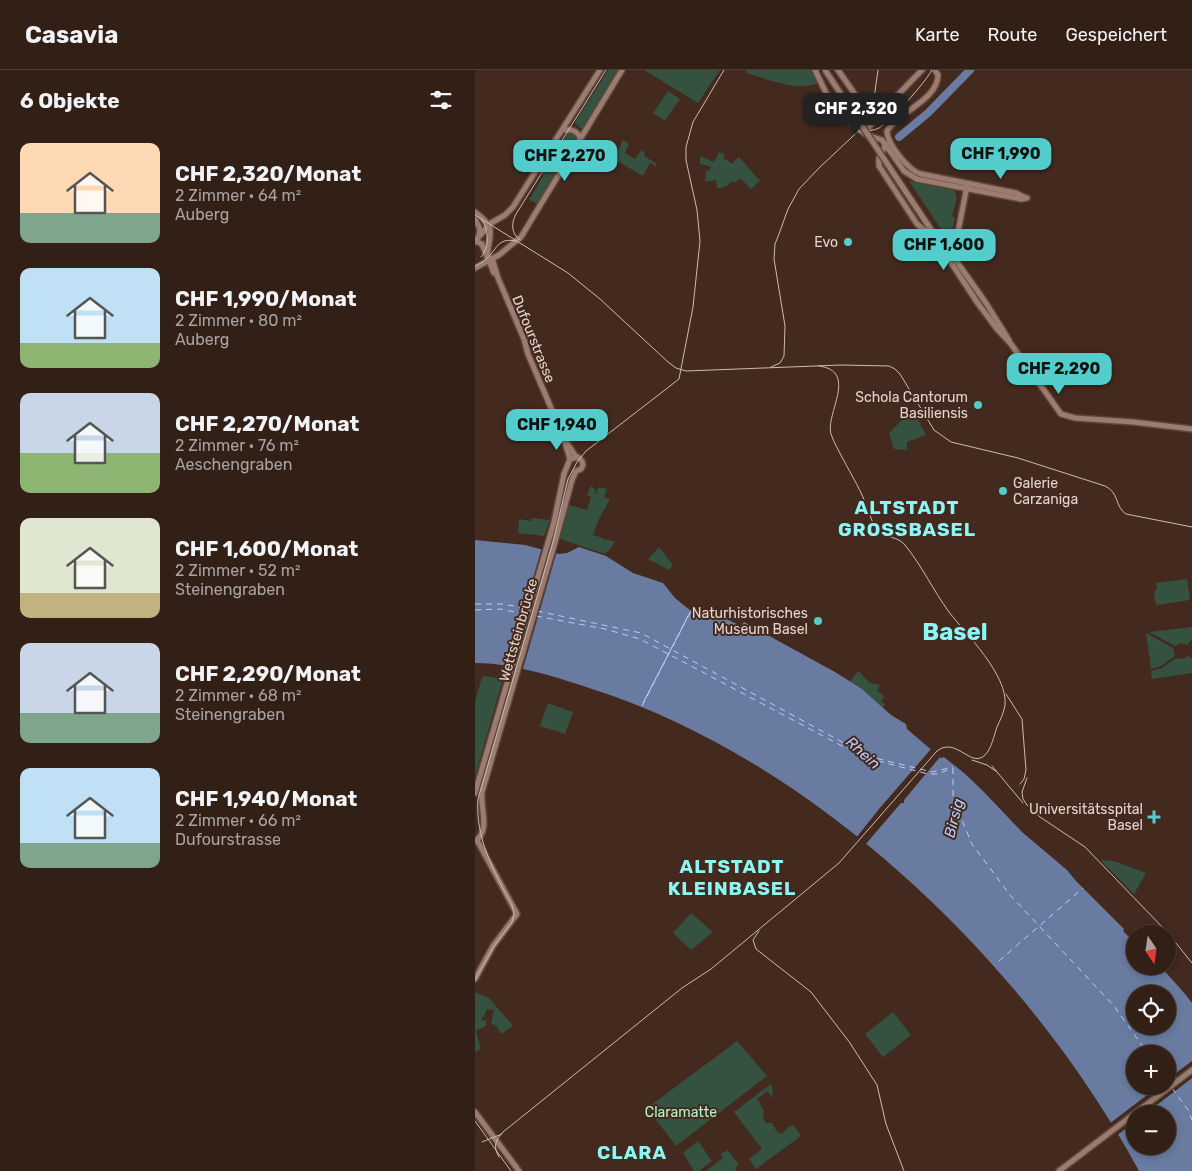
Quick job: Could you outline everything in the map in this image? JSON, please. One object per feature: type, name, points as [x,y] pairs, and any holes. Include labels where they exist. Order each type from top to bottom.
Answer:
[{"type":"main road","points":[[476,240],[489,225],[509,212],[600,70]]},
{"type":"main road","points":[[475,268],[513,244],[522,235],[622,70]]},
{"type":"main road","points":[[815,70],[825,93],[839,114],[864,133],[880,138],[904,171],[912,177],[967,186],[1016,193],[1027,198],[1021,199],[967,186],[921,174],[913,171],[907,165],[890,140],[887,131],[916,106],[936,85],[938,75],[935,70]]},
{"type":"main road","points":[[825,70],[940,241],[986,314],[1011,344],[1059,412],[1065,416],[1079,418],[1192,429]]},
{"type":"main road","points":[[838,70],[873,118]]},
{"type":"main road","points":[[857,127],[873,118],[887,106],[922,70]]},
{"type":"main road","points":[[864,133],[873,118]]},
{"type":"main road","points":[[563,130],[573,130],[581,137]]},
{"type":"main road","points":[[885,144],[879,158],[879,166],[917,224],[924,230],[932,231]]},
{"type":"main road","points":[[947,252],[955,247],[967,186]]},
{"type":"main road","points":[[475,212],[485,219],[489,225],[489,259]]},
{"type":"main road","points":[[475,219],[480,227],[476,240]]},
{"type":"main road","points":[[940,241],[951,241],[956,237]]},
{"type":"main road","name":"Dufourstrasse","points":[[476,240],[481,243],[498,278],[563,436],[571,460]]},
{"type":"main road","points":[[557,523],[576,471],[581,469],[583,463],[581,459],[571,460]]},
{"type":"main road","points":[[571,460],[572,470],[576,471]]},
{"type":"main road","points":[[557,523],[563,474],[571,460]]},
{"type":"main road","name":"Wettsteinbrücke","points":[[475,793],[557,523]]},
{"type":"main road","name":"Wettsteinbrücke","points":[[476,840],[482,834],[484,826],[482,792],[557,523]]},
{"type":"main road","points":[[475,798],[482,803]]},
{"type":"main road","points":[[475,979],[493,946],[517,914],[476,840]]},
{"type":"main road","points":[[1059,1171],[1192,1070]]},
{"type":"main road","points":[[475,1112],[519,1171]]},
{"type":"green space","points":[[608,70],[619,70],[584,128],[580,128],[575,122]]},
{"type":"green space","points":[[644,70],[720,70],[698,103]]},
{"type":"green space","points":[[746,70],[812,70],[818,83],[802,86],[783,84],[747,73]]},
{"type":"green space","points":[[668,91],[680,99],[665,121],[653,113]]},
{"type":"green space","points":[[569,131],[577,136],[576,140],[538,204],[529,200],[543,173]]},
{"type":"green space","points":[[623,140],[629,144],[625,153],[635,159],[641,150],[645,153],[644,156],[657,164],[656,166],[650,163],[643,176],[614,159]]},
{"type":"green space","points":[[719,152],[725,155],[723,158],[733,164],[739,157],[760,181],[751,189],[740,178],[722,188],[717,188],[716,180],[705,182],[706,171],[709,171],[711,167],[700,164],[700,156],[714,162]]},
{"type":"green space","points":[[909,181],[953,190],[956,195],[956,202],[952,216],[955,218],[951,236],[947,238]]},
{"type":"green space","points":[[914,412],[926,435],[907,442],[907,450],[894,449],[889,433],[903,419]]},
{"type":"green space","points":[[591,486],[596,490],[595,494],[599,487],[607,489],[604,497],[610,499],[593,535],[603,538],[603,540],[615,542],[605,554],[560,539],[569,505],[587,510],[591,497],[587,495]]},
{"type":"green space","points":[[532,518],[550,520],[544,536],[518,533],[519,519],[531,521]]},
{"type":"green space","points":[[659,547],[673,565],[669,570],[648,559]]},
{"type":"green space","points":[[1187,579],[1190,600],[1156,605],[1154,593],[1157,588],[1156,583]]},
{"type":"green space","points":[[1192,627],[1192,639],[1187,645],[1181,643],[1175,646],[1149,632]]},
{"type":"green space","points":[[1146,633],[1173,648],[1175,656],[1161,666],[1151,669]]},
{"type":"green space","points":[[1188,656],[1192,658],[1192,673],[1152,679],[1151,671],[1162,668],[1176,658],[1183,659]]},
{"type":"green space","points":[[858,671],[870,683],[880,685],[877,691],[885,697],[881,701],[885,704],[883,708],[862,689],[850,682]]},
{"type":"green space","points":[[482,677],[497,678],[502,682],[475,777],[475,702]]},
{"type":"green space","points":[[548,703],[573,712],[565,734],[540,726]]},
{"type":"green space","points":[[1102,860],[1114,861],[1146,873],[1134,894],[1102,862]]},
{"type":"green space","points":[[691,913],[713,932],[691,950],[673,933]]},
{"type":"green space","points":[[475,992],[489,998],[513,1026],[501,1034],[498,1027],[491,1023],[494,1010],[487,1009],[481,1021],[486,1020],[486,1026],[476,1031],[481,1049],[475,1052]]},
{"type":"green space","points":[[893,1012],[911,1035],[883,1057],[865,1034]]},
{"type":"green space","name":"Claramatte","points":[[737,1041],[767,1076],[676,1146],[647,1108]]},
{"type":"green space","points":[[771,1084],[773,1090],[772,1098],[767,1091],[757,1098],[764,1111],[763,1118],[766,1123],[772,1123],[777,1132],[782,1134],[788,1127],[793,1125],[801,1136],[756,1169],[749,1159],[762,1149],[734,1112]]},
{"type":"green space","points":[[698,1141],[712,1161],[699,1171],[694,1171],[683,1153]]},
{"type":"green space","points":[[728,1150],[739,1165],[735,1168],[737,1171],[707,1170],[723,1158],[721,1154]]},
{"type":"water","name":"Rhein","points":[[475,540],[525,545],[559,554],[567,553],[579,547],[606,556],[633,573],[663,583],[675,598],[691,611],[702,616],[707,613],[722,617],[741,626],[744,622],[862,689],[891,715],[906,724],[907,729],[941,758],[944,757],[964,773],[1022,832],[1067,870],[1124,929],[1123,931],[1126,934],[1126,975],[1168,975],[1192,1003],[1192,1171],[1139,1171],[1129,1155],[1176,1155],[1176,1105],[1126,1105],[1126,1149],[1093,1094],[1038,1019],[976,946],[907,879],[833,818],[755,764],[673,721],[589,688],[518,668],[475,663]]},
{"type":"pier","points":[[542,547],[557,551],[522,672],[507,669]]},
{"type":"pier","points":[[931,749],[940,757],[904,800],[904,803],[901,803],[865,845],[856,838]]},
{"type":"pier","points":[[1192,1061],[1192,1078],[1176,1090],[1176,1073]]},
{"type":"pier","points":[[1147,1095],[1170,1095],[1157,1105],[1134,1105]]},
{"type":"pier","points":[[1126,1111],[1126,1129],[1116,1136],[1109,1124]]},
{"type":"waterway","name":"Birsig","points":[[899,137],[928,113],[970,70]]},
{"type":"ferry route","points":[[475,604],[502,604],[526,608]]},
{"type":"ferry route","points":[[475,610],[500,609],[525,614]]},
{"type":"ferry route","points":[[642,706],[692,609],[643,703],[689,614]]},
{"type":"ferry route","points":[[537,611],[641,633],[844,743],[879,759],[932,772],[953,767]]},
{"type":"ferry route","points":[[536,616],[605,629],[640,639],[842,746],[878,761],[928,774],[938,774],[950,769]]},
{"type":"ferry route","points":[[953,768],[953,799],[972,844],[1010,895],[1114,1006],[1142,1045]]},
{"type":"ferry route","points":[[999,961],[1083,888]]},
{"type":"ferry route","points":[[1176,1094],[1188,1110],[1192,1120]]},
{"type":"tram line","points":[[520,240],[513,228],[516,214],[606,70]]},
{"type":"tram line","points":[[475,980],[494,946],[512,922],[514,914],[512,905],[487,854],[480,827],[478,799],[553,542],[568,479],[577,462],[586,451],[679,379],[693,307],[700,241],[697,210],[686,160],[686,147],[693,122],[724,70]]},
{"type":"tram line","points":[[771,367],[780,363],[784,356],[785,326],[774,259],[775,244],[788,209],[799,189],[868,122],[872,113],[878,70]]},
{"type":"tram line","points":[[859,132],[877,129],[885,124],[922,84],[932,70]]},
{"type":"tram line","points":[[475,215],[568,273],[600,299],[676,368],[686,371],[841,365],[889,366],[900,374],[934,430],[951,442],[1018,458],[1105,486],[1113,492],[1120,508],[1126,514],[1192,527]]},
{"type":"tram line","points":[[480,218],[487,231],[486,248],[481,257]]},
{"type":"tram line","points":[[475,266],[485,260],[501,243],[510,240],[516,241]]},
{"type":"tram line","points":[[499,1157],[496,1144],[503,1132],[682,988],[711,969],[839,863],[937,751],[944,747],[951,747],[974,758],[980,758],[985,755],[991,745],[1005,705],[1000,681],[975,643],[949,612],[905,545],[898,540],[884,535],[875,527],[860,490],[831,434],[830,426],[838,394],[839,384],[837,376],[831,370],[819,366]]},
{"type":"tram line","points":[[1006,694],[1022,719],[1026,770],[1024,779],[1020,784]]},
{"type":"tram line","points":[[972,760],[987,765],[997,772]]},
{"type":"tram line","points":[[992,766],[1023,803]]},
{"type":"tram line","points":[[1027,778],[1022,792],[1023,799],[1027,805],[1040,817],[1085,847],[1168,933],[1192,963]]},
{"type":"tram line","points":[[759,931],[753,940],[756,949],[811,992],[850,1043],[877,1085],[886,1124],[904,1171]]},
{"type":"tram line","points":[[475,1121],[511,1171]]},
{"type":"tram line","points":[[482,1142],[502,1134]]},
{"type":"place","name":"Evo","points":[[848,242]]},
{"type":"place","name":"Schola Cantorum Basiliensis","points":[[978,405]]},
{"type":"place","name":"Galerie Carzaniga","points":[[1003,491]]},
{"type":"place","name":"Naturhistorisches Museum Basel","points":[[818,621]]},
{"type":"place","name":"Universitätsspital Basel","points":[[1154,817]]},
{"type":"district","name":"ALTSTADT GROSSBASEL","points":[[907,518]]},
{"type":"district","name":"Basel","points":[[955,632]]},
{"type":"district","name":"ALTSTADT KLEINBASEL","points":[[732,877]]},
{"type":"district","name":"CLARA","points":[[632,1152]]}]
